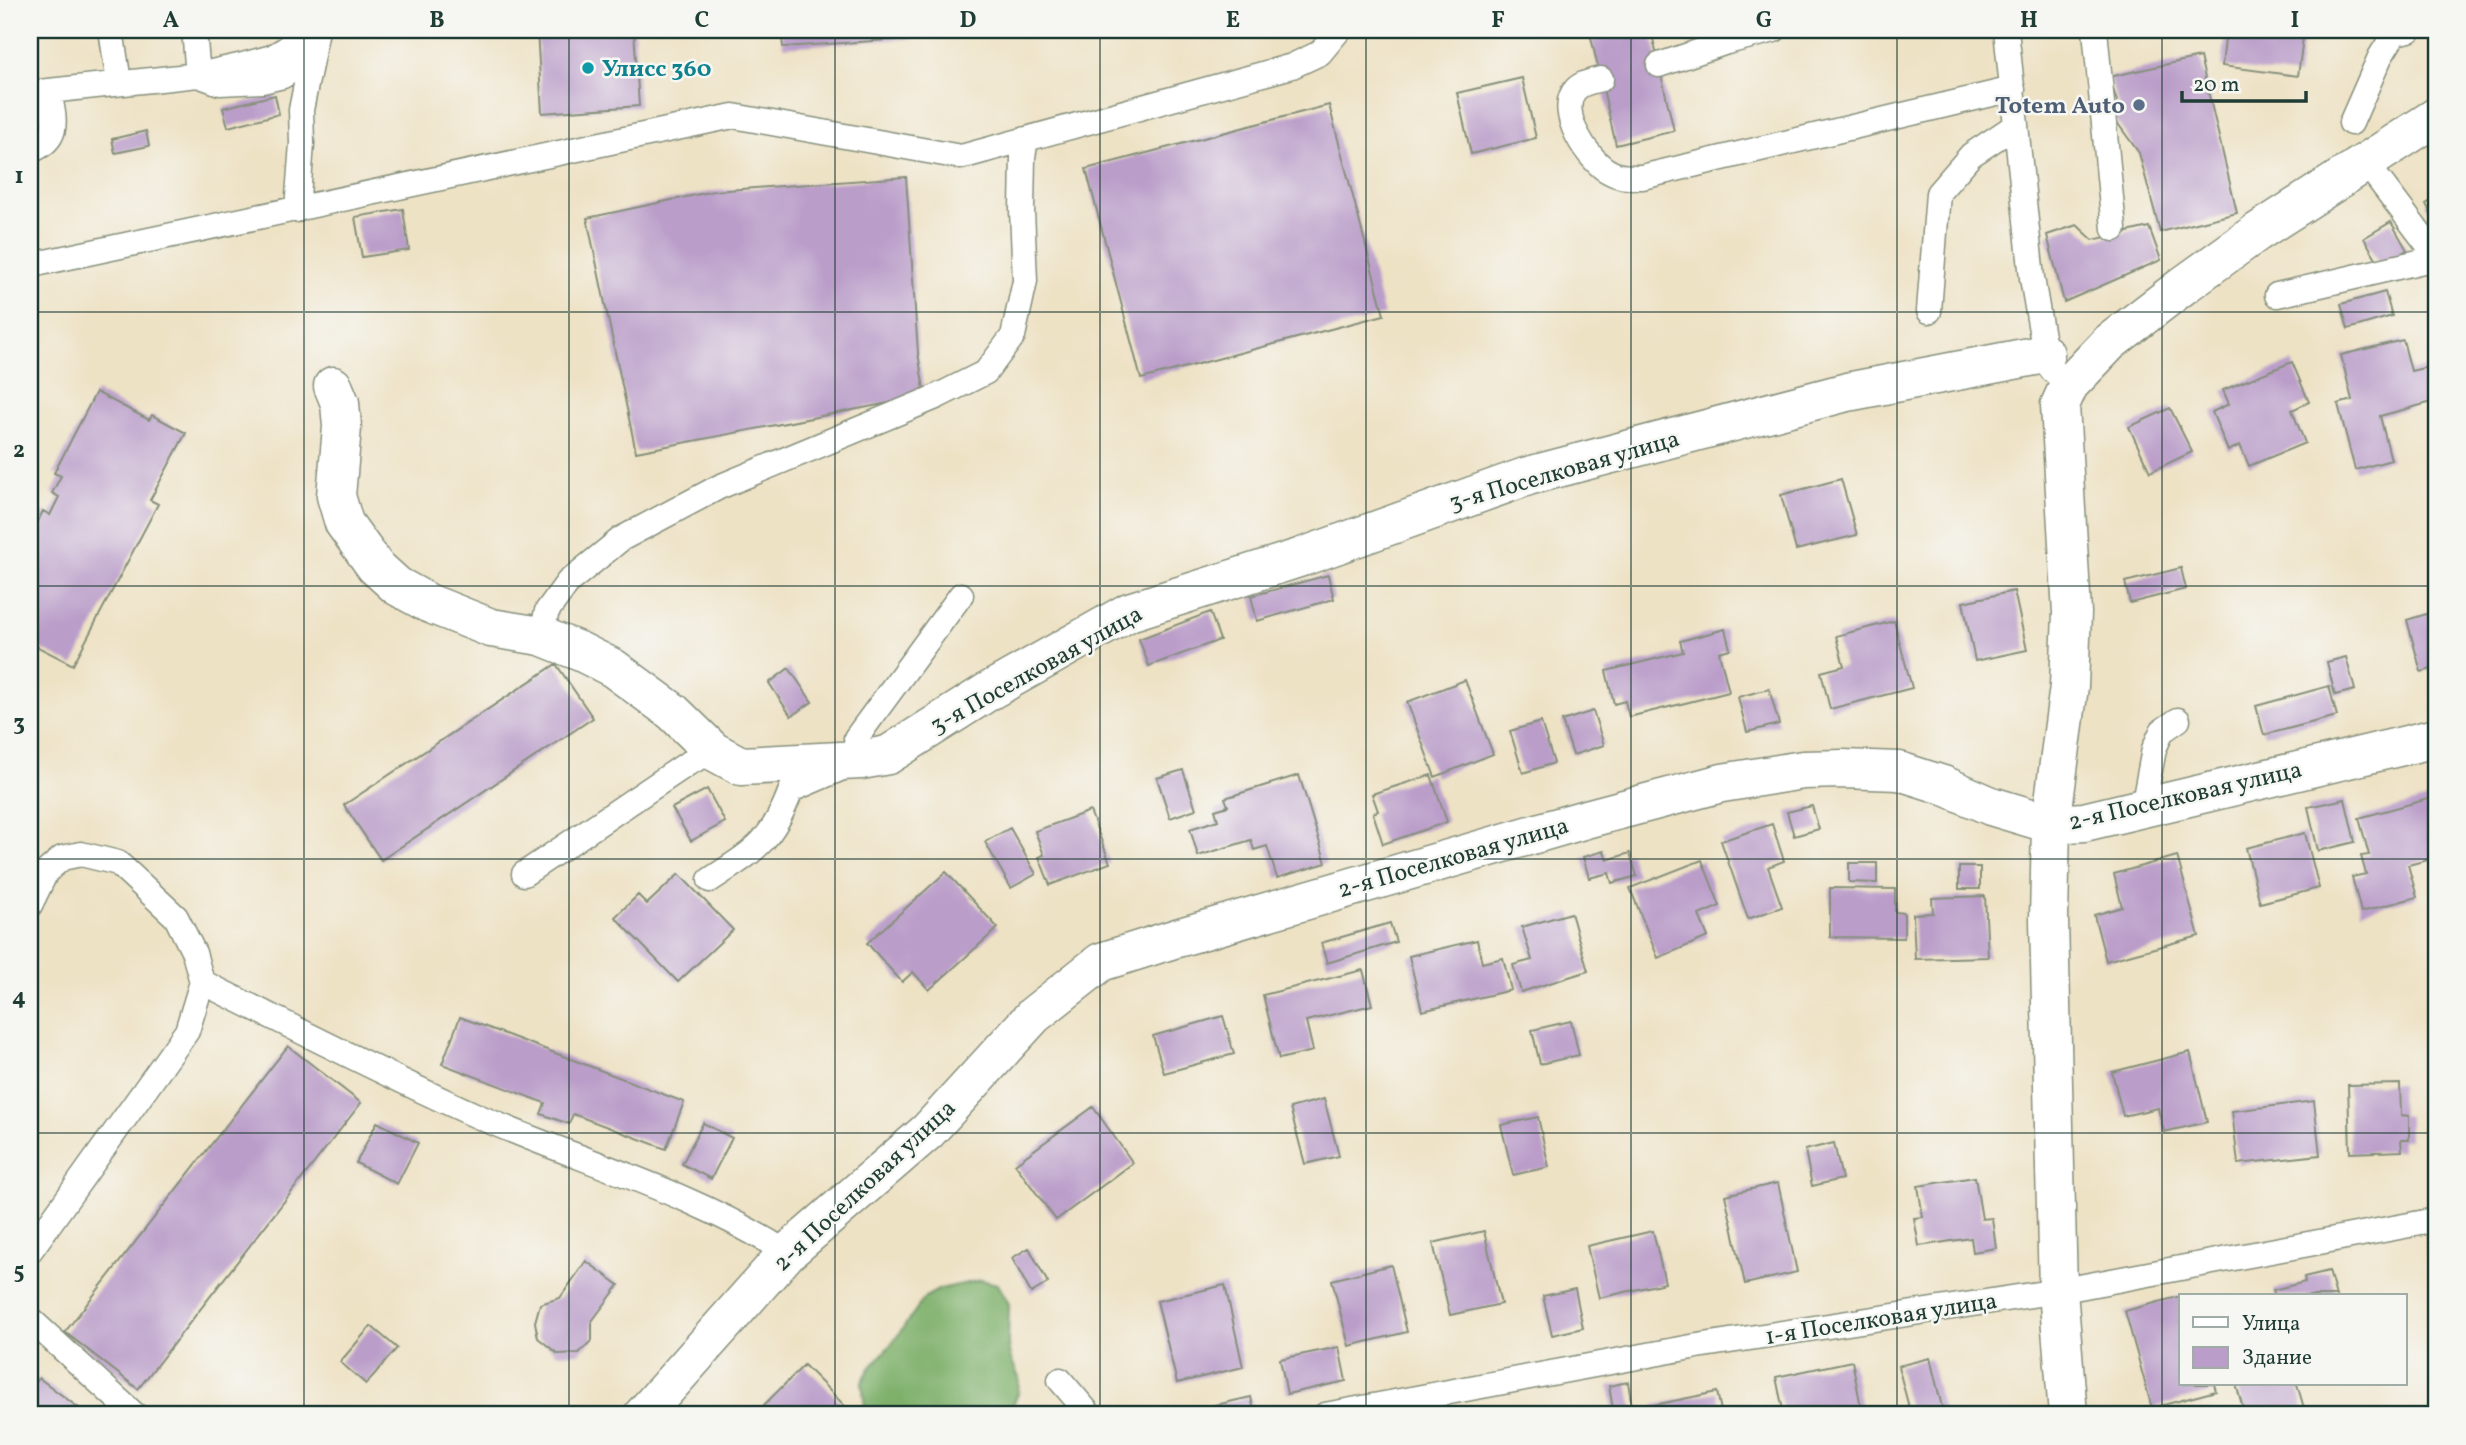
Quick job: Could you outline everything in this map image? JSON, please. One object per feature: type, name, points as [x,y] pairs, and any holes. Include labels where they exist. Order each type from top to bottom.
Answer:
[{"type":"street","points":[[2068,1415],[2058,1291],[2049,920],[2051,824],[2069,686],[2072,613],[2060,405],[2069,386],[2110,342],[2184,285],[2256,233],[2367,164],[2436,117]]},
{"type":"street","name":"3-я Поселковая улица","points":[[333,386],[340,403],[342,427],[336,496],[344,523],[375,566],[397,586],[428,603],[491,628],[541,636],[613,668],[673,712],[713,751],[741,766],[862,760],[888,755],[989,691],[1129,612],[1302,557],[1528,476],[1847,391],[2045,354]]},
{"type":"street","name":"2-я Поселковая улица","points":[[655,1411],[787,1253],[928,1131],[1034,1015],[1101,962],[1586,819],[1722,783],[1803,770],[1899,771],[1943,785],[1991,806],[2051,824],[2084,822],[2436,738]]},
{"type":"lane","points":[[111,30],[119,82]]},
{"type":"lane","points":[[194,30],[198,75]]},
{"type":"lane","points":[[30,151],[45,144],[52,135],[54,120],[40,92],[198,75],[272,57],[289,47],[297,30]]},
{"type":"lane","points":[[30,270],[36,264],[733,116],[961,157],[1293,66],[1320,53],[1339,30]]},
{"type":"lane","points":[[1659,65],[1727,42],[1774,30]]},
{"type":"lane","points":[[2006,30],[2032,278],[2045,354],[2052,370],[2069,386]]},
{"type":"lane","points":[[2095,30],[2115,229]]},
{"type":"lane","points":[[2351,123],[2395,33],[2409,30]]},
{"type":"lane","points":[[198,75],[220,83],[262,81],[283,76],[297,67],[314,41]]},
{"type":"lane","points":[[297,210],[302,143],[301,110],[314,41]]},
{"type":"lane","points":[[1601,79],[1575,89],[1570,99],[1569,111],[1577,138],[1608,172],[1622,177],[1642,177],[2012,89]]},
{"type":"lane","points":[[1930,311],[1938,193],[1971,155],[2016,125]]},
{"type":"lane","points":[[541,636],[547,611],[568,582],[621,539],[719,487],[936,397],[986,372],[1013,336],[1025,281],[1022,210],[1026,139]]},
{"type":"lane","points":[[2277,295],[2423,261],[2431,256],[2432,250],[2367,164]]},
{"type":"lane","points":[[710,880],[764,841],[782,816],[791,790],[862,760],[856,738],[961,594]]},
{"type":"lane","points":[[2143,808],[2154,749],[2162,731],[2178,720]]},
{"type":"lane","points":[[524,874],[687,764],[713,751]]},
{"type":"lane","points":[[30,905],[46,872],[62,858],[81,854],[118,863],[176,917],[194,953],[202,982],[187,1031],[30,1251]]},
{"type":"lane","points":[[202,982],[476,1115],[654,1186],[750,1229],[787,1253]]},
{"type":"lane","name":"1-я Поселковая улица","points":[[1325,1415],[1697,1346],[2058,1291],[2436,1220]]},
{"type":"lane","points":[[30,1319],[135,1415]]},
{"type":"lane","points":[[1060,1380],[1090,1415]]},
{"type":"green space","points":[[981,1280],[998,1284],[1009,1304],[1008,1345],[1019,1378],[1018,1394],[1014,1403],[998,1415],[869,1415],[865,1408],[862,1382],[925,1297],[940,1289]]},
{"type":"building","name":"Улисс 360","points":[[537,30],[634,30],[639,106],[542,113]]},
{"type":"building","points":[[781,30],[1009,30],[1009,32],[783,47]]},
{"type":"building","points":[[1604,30],[1651,30],[1674,131],[1616,145],[1590,33]]},
{"type":"building","points":[[2226,30],[2304,30],[2298,76],[2222,66]]},
{"type":"building","points":[[2200,57],[2237,213],[2160,232],[2139,153],[2111,114],[2118,104],[2109,77]]},
{"type":"building","points":[[1522,78],[1536,138],[1471,154],[1457,93]]},
{"type":"building","points":[[275,95],[279,114],[228,127],[223,108]]},
{"type":"building","points":[[1329,105],[1384,315],[1141,379],[1086,169]]},
{"type":"building","points":[[146,131],[149,146],[115,153],[112,139]]},
{"type":"building","points":[[906,177],[918,353],[925,396],[636,452],[587,218],[714,191]]},
{"type":"building","points":[[2436,198],[2436,224],[2426,204]]},
{"type":"building","points":[[403,209],[409,250],[362,257],[355,217]]},
{"type":"building","points":[[2391,222],[2407,250],[2380,265],[2364,238]]},
{"type":"building","points":[[2077,225],[2093,240],[2149,227],[2161,260],[2064,302],[2047,235]]},
{"type":"building","points":[[2385,292],[2392,316],[2348,329],[2341,304]]},
{"type":"building","points":[[2403,340],[2411,371],[2436,365],[2436,401],[2380,416],[2391,460],[2355,470],[2338,404],[2352,400],[2341,355]]},
{"type":"building","points":[[2292,362],[2309,402],[2292,410],[2305,443],[2249,466],[2240,445],[2228,451],[2212,412],[2229,404],[2223,390]]},
{"type":"building","points":[[96,392],[149,420],[152,415],[186,433],[150,500],[158,504],[73,665],[30,643],[30,537],[43,511],[50,515],[59,497],[52,493],[61,476],[54,473]]},
{"type":"building","points":[[2170,408],[2192,452],[2150,472],[2129,427]]},
{"type":"building","points":[[1841,479],[1857,535],[1796,550],[1781,495]]},
{"type":"building","points":[[2181,568],[2186,589],[2130,603],[2125,582]]},
{"type":"building","points":[[1328,575],[1334,599],[1257,621],[1251,596]]},
{"type":"building","points":[[2014,591],[2027,650],[1975,661],[1963,602]]},
{"type":"building","points":[[2436,611],[2436,668],[2421,672],[2407,620]]},
{"type":"building","points":[[1210,612],[1220,640],[1149,666],[1139,639]]},
{"type":"building","points":[[1894,621],[1912,688],[1830,709],[1821,672],[1844,666],[1836,636]]},
{"type":"building","points":[[1725,629],[1730,649],[1719,652],[1729,692],[1629,717],[1625,701],[1614,704],[1606,671],[1683,652],[1680,641]]},
{"type":"building","points":[[2346,657],[2355,690],[2335,695],[2327,662]]},
{"type":"building","points":[[556,664],[593,718],[381,860],[344,805]]},
{"type":"building","points":[[789,668],[812,702],[791,716],[769,683]]},
{"type":"building","points":[[1465,680],[1493,754],[1435,777],[1407,702]]},
{"type":"building","points":[[2329,686],[2337,716],[2264,735],[2256,706]]},
{"type":"building","points":[[1769,689],[1779,724],[1747,732],[1738,697]]},
{"type":"building","points":[[1593,711],[1604,745],[1573,755],[1562,721]]},
{"type":"building","points":[[1541,722],[1554,763],[1523,773],[1510,731]]},
{"type":"building","points":[[1183,770],[1196,809],[1170,818],[1157,778]]},
{"type":"building","points":[[1299,775],[1326,863],[1277,878],[1267,846],[1254,850],[1251,840],[1198,856],[1190,829],[1218,820],[1215,810],[1228,806],[1225,798]]},
{"type":"building","points":[[1431,775],[1447,822],[1383,844],[1373,813],[1378,811],[1372,794]]},
{"type":"building","points":[[707,789],[725,822],[691,841],[672,808]]},
{"type":"building","points":[[2435,797],[2436,858],[2408,865],[2417,897],[2361,912],[2352,877],[2366,874],[2361,856],[2369,855],[2359,818]]},
{"type":"building","points":[[2345,799],[2355,842],[2318,851],[2308,807]]},
{"type":"building","points":[[1812,806],[1819,829],[1794,836],[1787,812]]},
{"type":"building","points":[[1090,811],[1110,863],[1050,885],[1039,857],[1044,855],[1035,831]]},
{"type":"building","points":[[1772,824],[1784,861],[1768,867],[1782,907],[1748,919],[1721,841]]},
{"type":"building","points":[[1010,828],[1036,874],[1011,888],[985,842]]},
{"type":"building","points":[[2305,833],[2319,888],[2260,903],[2246,848]]},
{"type":"building","points":[[1604,851],[1607,860],[1630,853],[1637,876],[1612,883],[1609,873],[1589,878],[1583,857]]},
{"type":"building","points":[[2177,856],[2199,936],[2106,961],[2094,915],[2122,907],[2114,874]]},
{"type":"building","points":[[1702,860],[1720,906],[1699,915],[1708,937],[1658,958],[1630,888]]},
{"type":"building","points":[[1849,863],[1877,863],[1877,883],[1849,882]]},
{"type":"building","points":[[1959,867],[1980,867],[1980,889],[1959,889]]},
{"type":"building","points":[[946,872],[998,928],[929,990],[913,972],[902,982],[867,943]]},
{"type":"building","points":[[679,874],[733,930],[678,982],[615,917],[638,895],[647,904]]},
{"type":"building","points":[[1830,888],[1895,889],[1895,912],[1904,913],[1904,938],[1830,937]]},
{"type":"building","points":[[1985,896],[1988,957],[1915,959],[1913,914],[1933,913],[1932,898]]},
{"type":"building","points":[[1571,913],[1588,971],[1521,992],[1513,965],[1532,960],[1522,927]]},
{"type":"building","points":[[1390,923],[1396,942],[1327,963],[1321,943]]},
{"type":"building","points":[[1477,940],[1482,963],[1503,958],[1511,990],[1422,1011],[1409,956]]},
{"type":"building","points":[[1363,970],[1372,1005],[1306,1021],[1313,1051],[1279,1059],[1263,995]]},
{"type":"building","points":[[1223,1016],[1234,1054],[1164,1073],[1153,1036]]},
{"type":"building","points":[[460,1017],[684,1102],[666,1149],[573,1114],[569,1124],[541,1114],[545,1103],[442,1064]]},
{"type":"building","points":[[1571,1021],[1579,1055],[1540,1064],[1532,1030]]},
{"type":"building","points":[[288,1046],[361,1103],[138,1389],[65,1332]]},
{"type":"building","points":[[2190,1052],[2207,1122],[2164,1132],[2158,1108],[2123,1116],[2112,1072]]},
{"type":"building","points":[[2400,1084],[2401,1115],[2409,1116],[2409,1140],[2401,1140],[2402,1151],[2350,1153],[2348,1085]]},
{"type":"building","points":[[1324,1099],[1339,1156],[1305,1164],[1290,1108]]},
{"type":"building","points":[[2314,1101],[2320,1155],[2238,1164],[2232,1111]]},
{"type":"building","points":[[1093,1107],[1133,1163],[1056,1220],[1015,1164]]},
{"type":"building","points":[[1538,1117],[1549,1167],[1513,1175],[1501,1125]]},
{"type":"building","points":[[377,1122],[418,1143],[397,1184],[356,1163]]},
{"type":"building","points":[[703,1123],[732,1138],[711,1179],[682,1164]]},
{"type":"building","points":[[1834,1143],[1842,1179],[1812,1186],[1805,1150]]},
{"type":"building","points":[[1975,1177],[1982,1219],[1992,1218],[1996,1248],[1973,1252],[1971,1238],[1919,1246],[1914,1218],[1923,1217],[1918,1186]]},
{"type":"building","points":[[1778,1183],[1797,1272],[1745,1284],[1725,1195]]},
{"type":"building","points":[[1484,1231],[1501,1304],[1450,1315],[1433,1243]]},
{"type":"building","points":[[1653,1231],[1665,1283],[1599,1298],[1587,1246]]},
{"type":"building","points":[[2436,1236],[2436,1268],[2435,1268],[2428,1238]]},
{"type":"building","points":[[1029,1248],[1048,1283],[1031,1293],[1012,1258]]},
{"type":"building","points":[[586,1261],[619,1285],[592,1321],[592,1340],[579,1353],[558,1354],[538,1338],[535,1322],[540,1304],[560,1298]]},
{"type":"building","points":[[1391,1265],[1407,1332],[1349,1346],[1332,1280]]},
{"type":"building","points":[[2329,1271],[2335,1294],[2274,1294],[2273,1290],[2305,1282],[2304,1277]]},
{"type":"building","points":[[1225,1285],[1243,1367],[1177,1383],[1157,1301]]},
{"type":"building","points":[[1575,1289],[1583,1328],[1552,1335],[1543,1296]]},
{"type":"building","points":[[2179,1297],[2179,1386],[2215,1386],[2216,1391],[2152,1408],[2125,1311]]},
{"type":"building","points":[[371,1326],[397,1348],[366,1384],[340,1362]]},
{"type":"building","points":[[1339,1347],[1346,1381],[1287,1394],[1280,1359]]},
{"type":"building","points":[[1930,1358],[1943,1411],[1911,1415],[1898,1366]]},
{"type":"building","points":[[1852,1361],[1861,1407],[1819,1415],[1784,1415],[1776,1377]]},
{"type":"building","points":[[804,1365],[845,1406],[837,1415],[754,1415]]},
{"type":"building","points":[[39,1378],[88,1415],[30,1415],[30,1390]]},
{"type":"building","points":[[1628,1382],[1633,1413],[1614,1415],[1609,1386]]},
{"type":"building","points":[[2237,1386],[2298,1386],[2306,1415],[2245,1415]]},
{"type":"building","points":[[1717,1392],[1722,1415],[1656,1415],[1654,1405]]},
{"type":"building","points":[[1251,1397],[1255,1415],[1176,1414]]},
{"type":"place","name":"Улисс 360","points":[[588,68]]},
{"type":"place","name":"Totem Auto","points":[[2139,105]]}]
